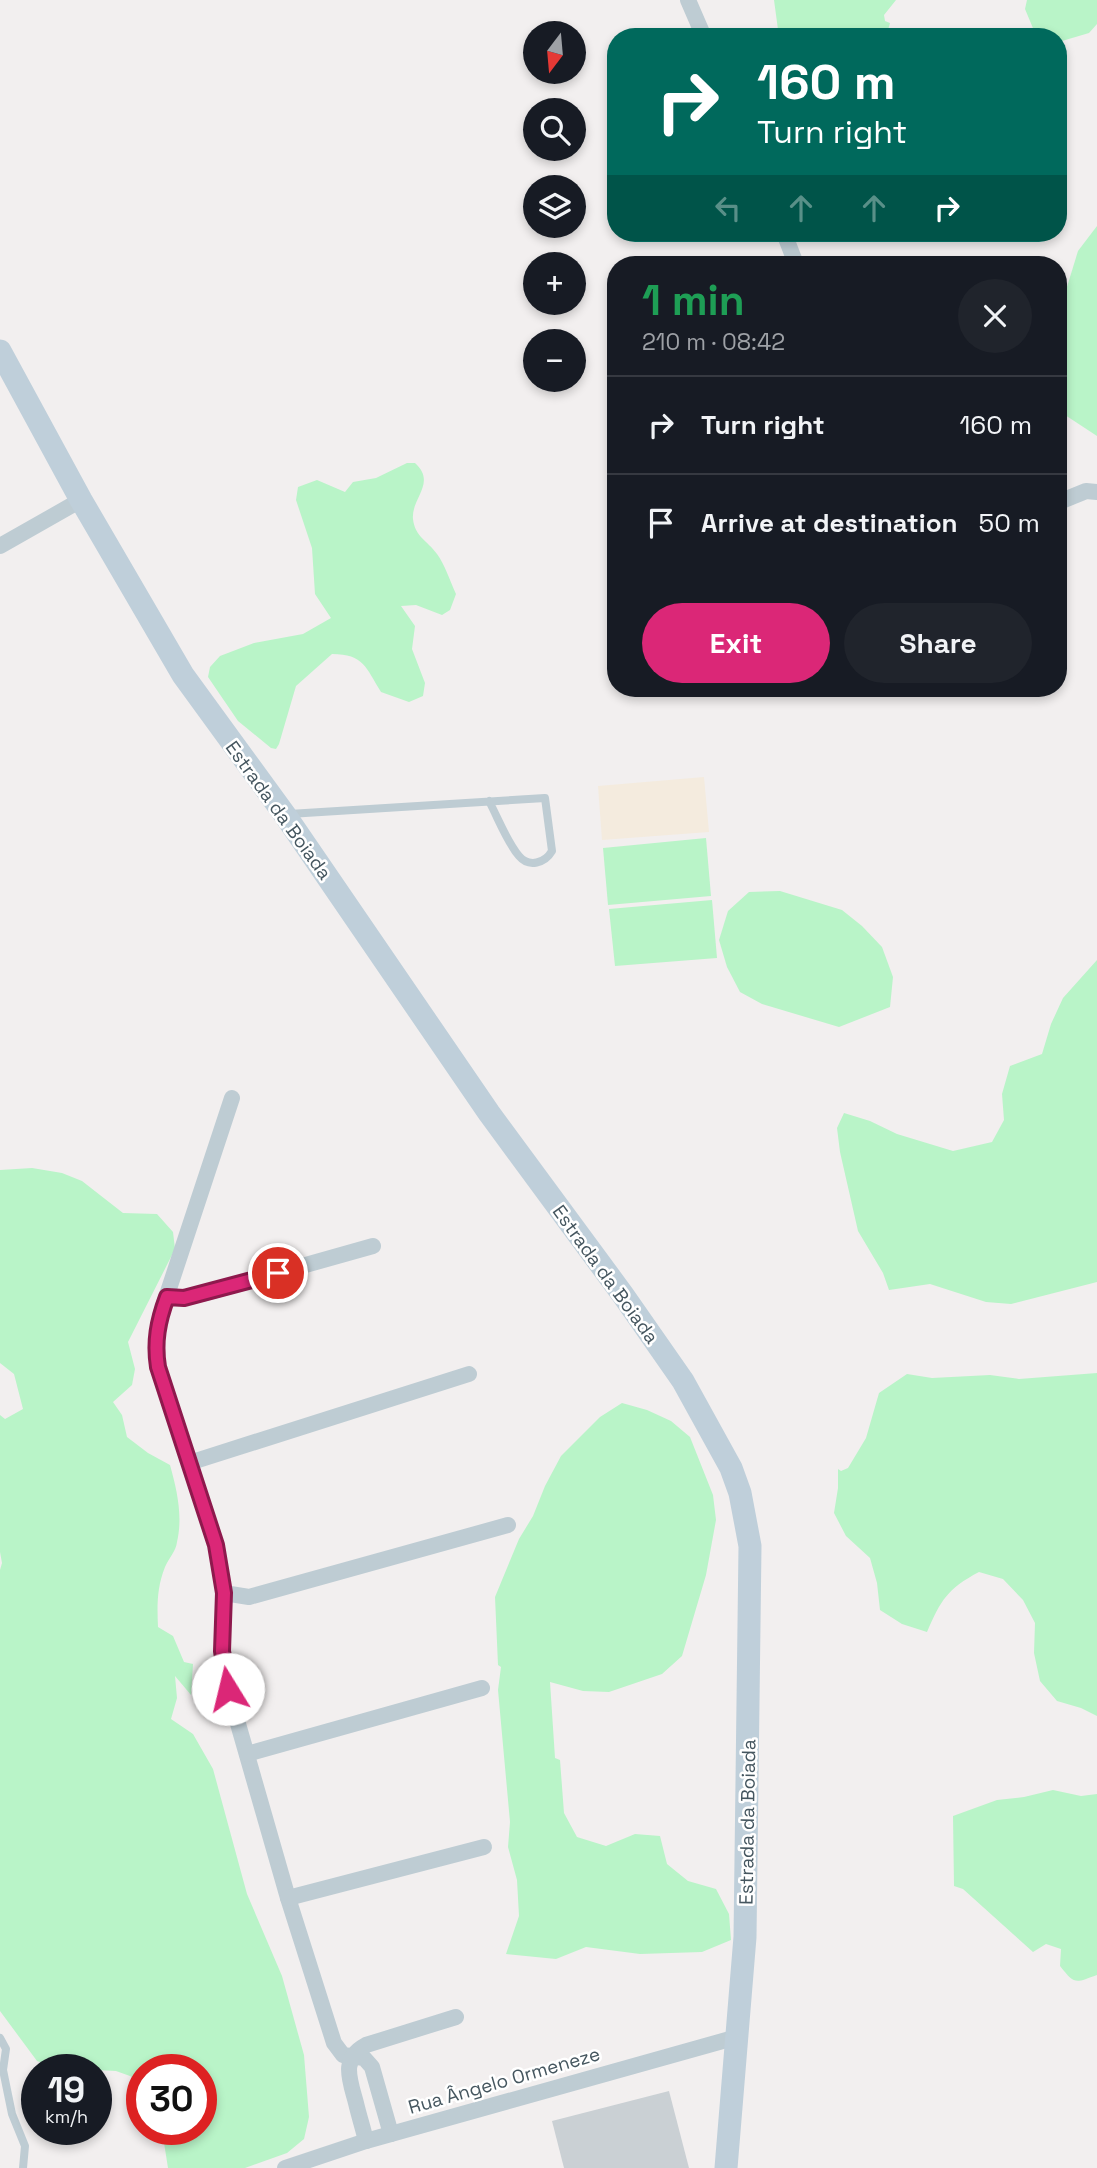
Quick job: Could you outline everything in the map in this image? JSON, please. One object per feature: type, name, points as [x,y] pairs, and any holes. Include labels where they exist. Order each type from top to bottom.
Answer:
[{"type":"main road","name":"Estrada da Boiada","points":[[0,351],[81,500],[183,675],[285,815],[489,1113],[683,1381],[731,1468],[740,1493],[750,1546],[745,1937],[726,2168]]},
{"type":"street","points":[[688,0],[700,28]]},
{"type":"street","points":[[1067,499],[1086,491],[1097,492]]},
{"type":"street","points":[[0,546],[81,500]]},
{"type":"street","points":[[232,1098],[157,1328],[156,1355],[216,1545],[224,1593],[222,1631],[225,1670],[288,1898],[334,2043],[344,2055],[364,2058],[372,2067],[391,2134]]},
{"type":"street","points":[[167,1297],[184,1298],[206,1293],[373,1245]]},
{"type":"street","points":[[189,1463],[469,1374]]},
{"type":"street","points":[[224,1593],[249,1597],[508,1525]]},
{"type":"street","points":[[247,1754],[482,1688]]},
{"type":"street","points":[[288,1898],[484,1847]]},
{"type":"street","points":[[366,2141],[348,2075],[352,2057],[366,2045],[456,2017]]},
{"type":"street","name":"Rua Ângelo Ormeneze","points":[[285,2168],[366,2141],[737,2037]]},
{"type":"lane","points":[[285,815],[489,801],[545,798],[552,852],[548,858],[541,863],[520,859],[489,801]]},
{"type":"lane","points":[[0,2038],[6,2049],[3,2070],[12,2114],[25,2146],[23,2168]]},
{"type":"green space","points":[[774,0],[896,0],[884,15],[885,21],[890,23],[889,28],[778,28]]},
{"type":"green space","points":[[1027,0],[1097,0],[1097,24],[1089,33],[1067,40],[1067,28],[1033,28],[1025,9]]},
{"type":"green space","points":[[1097,226],[1097,436],[1067,416],[1067,287],[1078,251]]},
{"type":"green space","points":[[407,463],[415,463],[424,477],[424,484],[413,511],[414,525],[440,558],[456,594],[450,610],[442,615],[416,605],[401,606],[415,626],[412,649],[425,683],[423,696],[409,702],[381,692],[358,660],[332,654],[296,686],[279,744],[276,749],[271,748],[238,721],[208,677],[210,667],[220,656],[254,643],[303,634],[331,618],[315,594],[312,548],[296,500],[298,487],[317,480],[345,492],[353,482],[376,478]]},
{"type":"green space","points":[[706,838],[711,896],[608,905],[603,848]]},
{"type":"green space","points":[[780,891],[842,910],[882,947],[893,977],[890,1007],[839,1027],[762,1004],[740,992],[727,967],[719,940],[728,911],[749,892]]},
{"type":"green space","points":[[712,900],[717,958],[615,966],[609,909]]},
{"type":"green space","points":[[1097,960],[1097,1282],[1011,1304],[986,1302],[930,1284],[889,1290],[883,1273],[858,1231],[837,1128],[844,1113],[870,1121],[897,1134],[953,1151],[992,1142],[1004,1120],[1002,1094],[1010,1066],[1042,1054],[1051,1024],[1063,998]]},
{"type":"green space","points":[[32,1168],[62,1173],[82,1181],[123,1213],[157,1214],[173,1232],[175,1249],[128,1342],[135,1369],[132,1385],[113,1402],[122,1415],[127,1437],[170,1465],[178,1503],[179,1532],[160,1582],[158,1627],[173,1636],[184,1662],[193,1664],[191,1695],[175,1676],[177,1698],[171,1719],[193,1734],[213,1769],[247,1894],[282,1976],[304,2055],[309,2117],[304,2139],[287,2153],[245,2168],[168,2168],[164,2145],[217,2145],[217,2054],[126,2054],[126,2075],[112,2071],[112,2054],[32,2054],[0,2011],[0,1415],[5,1419],[23,1409],[14,1374],[0,1363],[0,1170]]},
{"type":"green space","points":[[1097,1373],[1097,1716],[1057,1701],[1040,1681],[1034,1653],[1035,1623],[1023,1600],[1003,1579],[979,1572],[959,1584],[941,1603],[927,1632],[902,1624],[880,1610],[877,1583],[870,1558],[846,1536],[834,1513],[838,1469],[841,1471],[848,1468],[866,1438],[879,1393],[907,1374],[932,1378],[990,1375],[1019,1379]]},
{"type":"green space","points":[[622,1403],[671,1421],[690,1437],[713,1495],[716,1520],[706,1575],[682,1656],[662,1674],[609,1692],[583,1691],[550,1682],[555,1758],[560,1760],[564,1813],[577,1837],[606,1846],[635,1834],[660,1836],[667,1864],[688,1881],[716,1889],[729,1914],[731,1940],[702,1952],[640,1954],[586,1947],[556,1959],[506,1954],[519,1916],[517,1880],[508,1847],[510,1822],[498,1690],[501,1667],[498,1665],[495,1597],[519,1539],[533,1516],[561,1456],[600,1417]]},
{"type":"green space","points":[[1053,1790],[1081,1796],[1097,1794],[1097,1975],[1080,1981],[1069,1977],[1060,1966],[1061,1949],[1046,1944],[1033,1952],[963,1889],[954,1886],[953,1816],[997,1800]]},
{"type":"sand","points":[[704,777],[709,832],[602,840],[598,786]]},
{"type":"building","points":[[669,2091],[689,2168],[564,2168],[552,2121]]},
{"type":"route","points":[[228,1689],[222,1651],[224,1593],[220,1565],[216,1545],[158,1367],[157,1328],[167,1297],[184,1298],[278,1273]]}]
